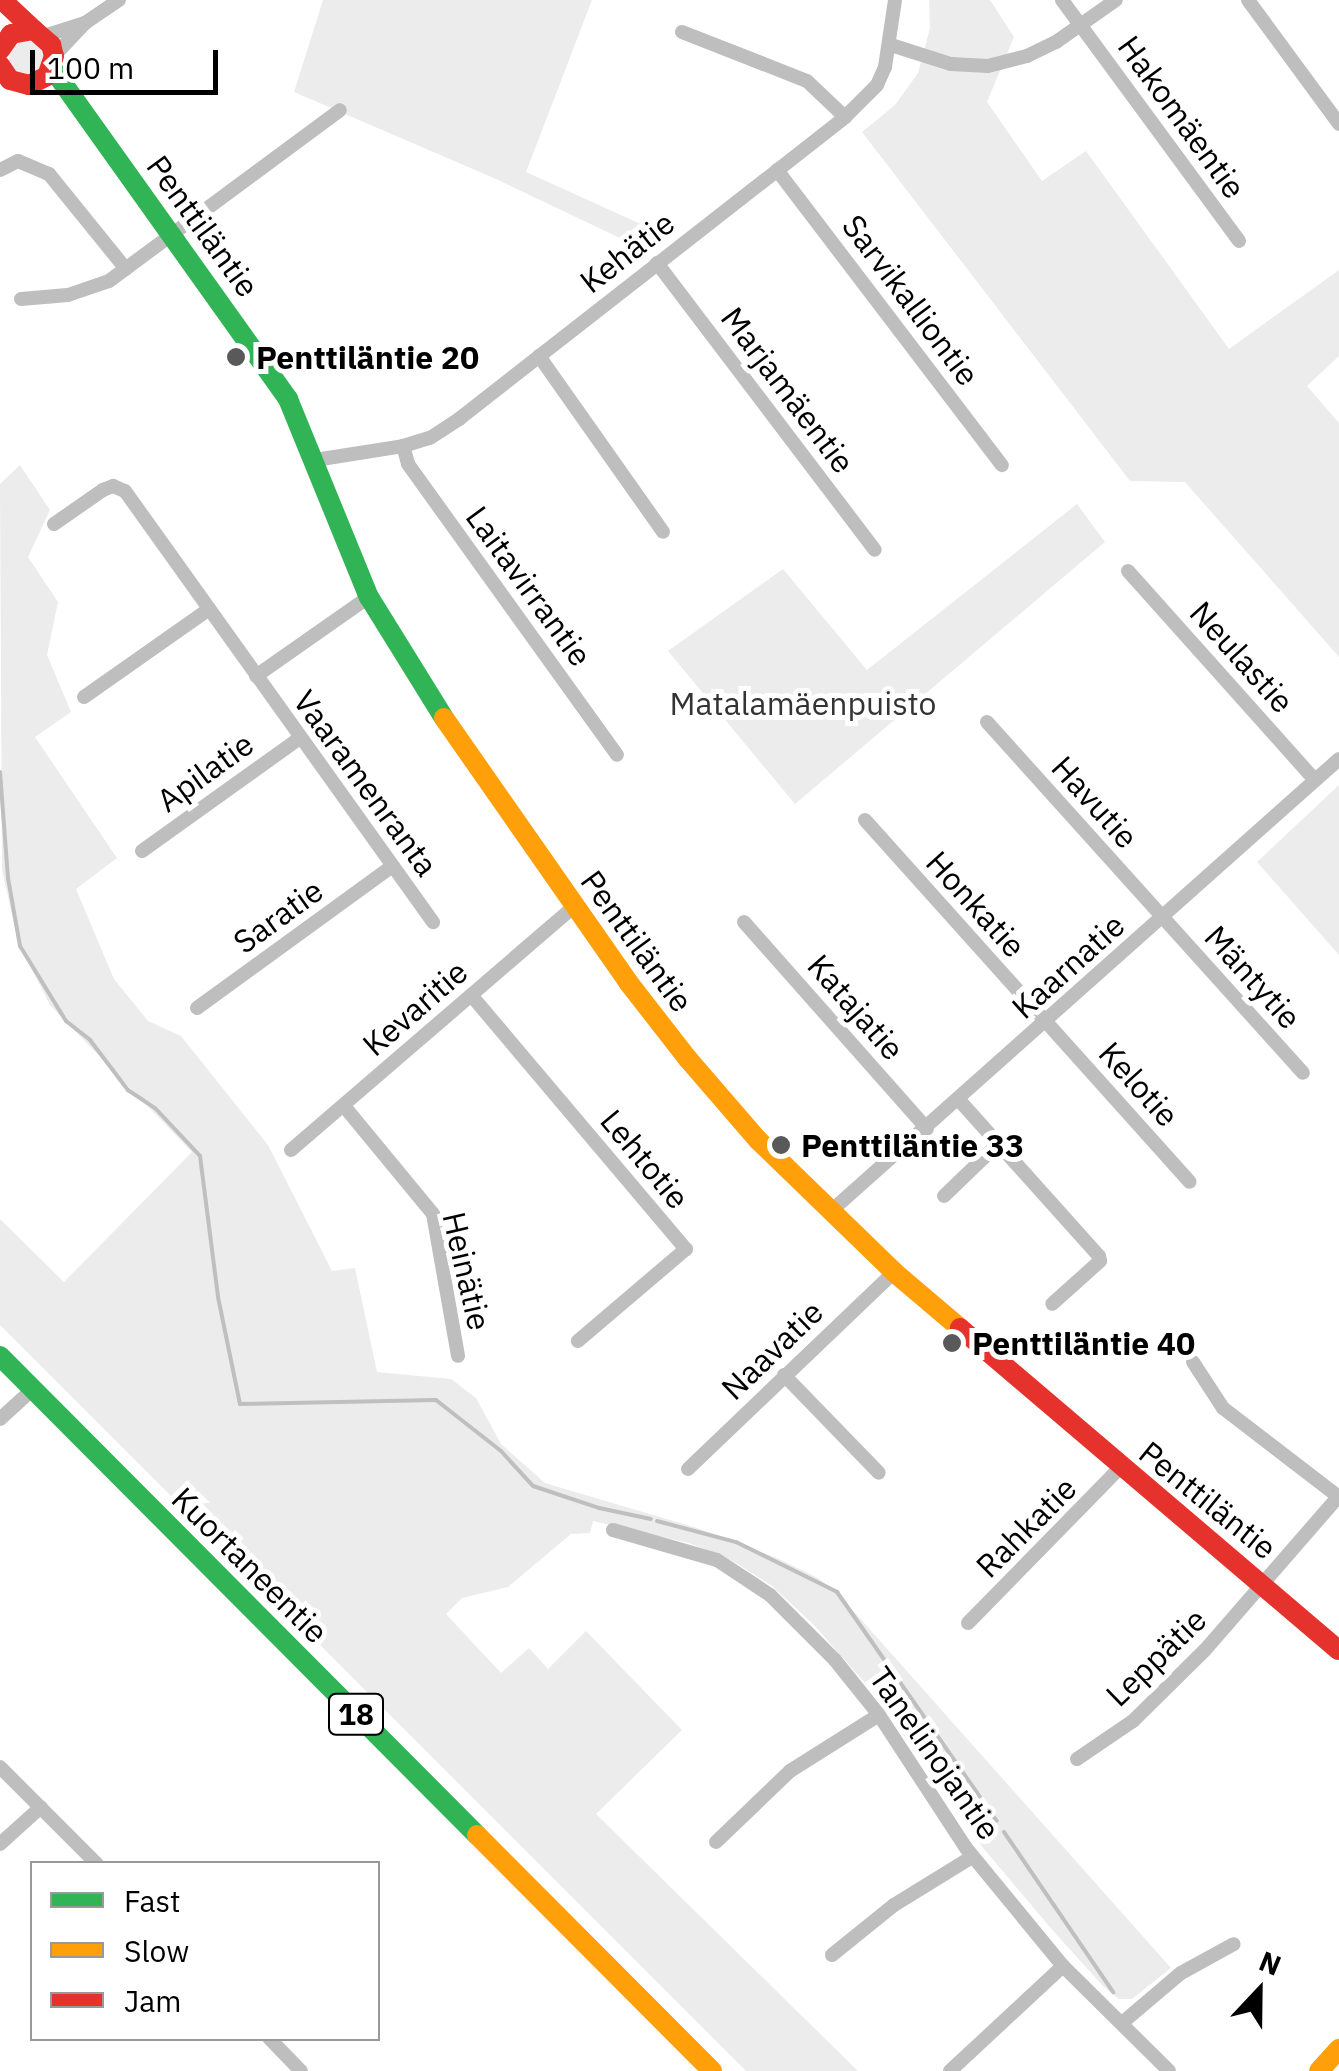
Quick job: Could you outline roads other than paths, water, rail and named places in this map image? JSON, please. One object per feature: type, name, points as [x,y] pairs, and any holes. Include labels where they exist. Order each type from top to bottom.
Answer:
[{"type":"main road","points":[[2,0],[39,33]]},
{"type":"main road","points":[[0,16],[2,46]]},
{"type":"main road","points":[[2,46],[22,30],[39,33]]},
{"type":"main road","name":"Penttiläntie","points":[[39,33],[79,111],[262,357],[288,399],[369,597],[426,692],[574,907],[688,1059],[758,1140],[894,1272],[1120,1468],[1265,1583],[1339,1650]]},
{"type":"main road","points":[[16,87],[47,76],[54,62]]},
{"type":"main road","name":"Penttiläntie","points":[[0,65],[16,87],[79,111]]},
{"type":"main road","name":"Kuortaneentie","points":[[0,1356],[712,2071]]},
{"type":"main road","points":[[1319,2071],[1339,2050]]},
{"type":"street","points":[[54,62],[84,23],[119,0]]},
{"type":"street","name":"Kehätie","points":[[316,460],[403,446],[430,438],[458,420],[845,117],[878,84],[891,45],[895,0]]},
{"type":"street","name":"Hakomäentie","points":[[1062,0],[1238,240]]},
{"type":"street","points":[[891,45],[950,64],[988,66],[1027,56],[1116,0]]},
{"type":"street","points":[[1248,0],[1339,124]]},
{"type":"street","points":[[39,33],[84,23]]},
{"type":"street","points":[[682,32],[806,81],[845,117]]},
{"type":"street","points":[[21,300],[87,290],[126,269],[340,110]]},
{"type":"street","points":[[0,170],[18,161],[49,174],[126,269]]},
{"type":"street","name":"Sarvikalliontie","points":[[776,170],[1002,465]]},
{"type":"street","name":"Marjamäentie","points":[[657,263],[874,550]]},
{"type":"street","points":[[540,356],[663,532]]},
{"type":"street","name":"Laitavirrantie","points":[[403,446],[408,464],[616,755]]},
{"type":"street","name":"Vaaramenranta","points":[[54,524],[103,490],[113,486],[124,491],[390,868],[433,922]]},
{"type":"street","name":"Neulastie","points":[[1128,571],[1315,780]]},
{"type":"street","name":"Vaaramenranta","points":[[256,676],[369,597]]},
{"type":"street","points":[[84,697],[209,609]]},
{"type":"street","name":"Havutie","points":[[987,722],[1162,918]]},
{"type":"street","name":"Apilatie","points":[[142,851],[300,738]]},
{"type":"street","name":"Kaarnatie","points":[[831,1211],[1046,1024],[1339,759]]},
{"type":"street","name":"Honkatie","points":[[865,820],[1046,1024]]},
{"type":"street","name":"Saratie","points":[[197,1008],[390,868]]},
{"type":"street","name":"Kevaritie","points":[[291,1150],[574,907]]},
{"type":"street","name":"Mäntytie","points":[[1162,918],[1303,1072]]},
{"type":"street","name":"Katajatie","points":[[744,922],[927,1129]]},
{"type":"street","name":"Lehtotie","points":[[471,996],[686,1249],[578,1342]]},
{"type":"street","name":"Kelotie","points":[[1046,1024],[1190,1182]]},
{"type":"street","points":[[959,1100],[1099,1256],[1100,1261],[1052,1304]]},
{"type":"street","name":"Heinätie","points":[[344,1106],[432,1214],[458,1356]]},
{"type":"street","points":[[944,1196],[998,1143]]},
{"type":"street","name":"Naavatie","points":[[688,1468],[894,1272]]},
{"type":"street","points":[[1192,1362],[1223,1408],[1339,1497]]},
{"type":"street","points":[[784,1375],[879,1473]]},
{"type":"street","points":[[0,1419],[32,1389]]},
{"type":"street","name":"Rahkatie","points":[[968,1623],[1120,1468]]},
{"type":"street","name":"Leppätie","points":[[1077,1759],[1133,1722],[1265,1583],[1339,1497]]},
{"type":"street","name":"Tanelinojantie","points":[[613,1530],[698,1553],[744,1575],[834,1660],[879,1715],[972,1856],[1063,1966],[1169,2071]]},
{"type":"street","points":[[716,1842],[790,1771],[879,1715]]},
{"type":"street","points":[[0,1767],[93,1861]]},
{"type":"street","points":[[0,1844],[41,1807]]},
{"type":"street","points":[[832,1955],[894,1905],[972,1856]]},
{"type":"street","points":[[1122,2024],[1181,1973],[1234,1944]]},
{"type":"street","points":[[950,2071],[1063,1966]]},
{"type":"street","points":[[271,2041],[300,2071]]},
{"type":"waterway","points":[[0,772],[8,878],[20,946],[66,1021],[90,1040],[128,1090],[155,1108],[200,1156],[218,1297],[240,1404],[436,1400],[501,1451],[533,1486],[599,1508],[651,1519]]},
{"type":"waterway","points":[[657,1521],[736,1542],[837,1592],[997,1821]]},
{"type":"waterway","points":[[1004,1832],[1113,1992]]},
{"type":"place","name":"Penttiläntie 20","points":[[236,357]]},
{"type":"place","name":"Penttiläntie 33","points":[[781,1145]]},
{"type":"place","name":"Penttiläntie 40","points":[[952,1343]]},
{"type":"park label","name":"Matalamäenpuisto","points":[[803,703]]}]
